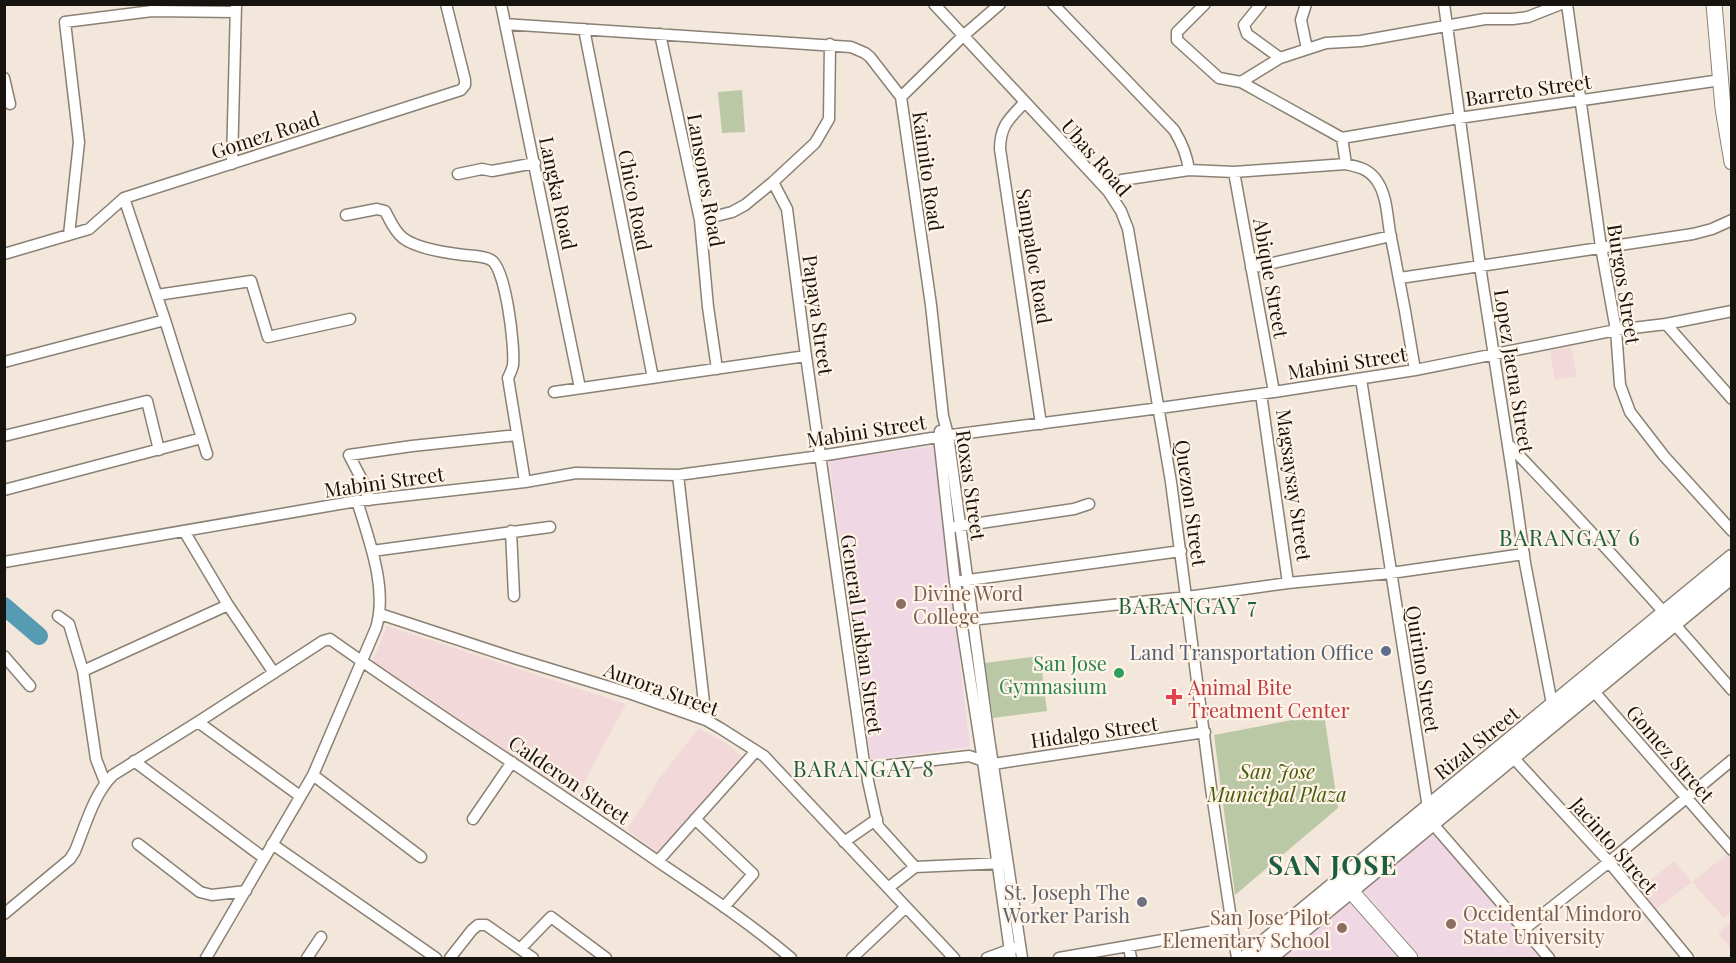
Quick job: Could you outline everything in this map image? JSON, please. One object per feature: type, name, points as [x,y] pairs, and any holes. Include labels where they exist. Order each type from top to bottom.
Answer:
[{"type":"main road","points":[[1714,4],[1720,80],[1727,108],[1731,162]]},
{"type":"main road","name":"Rizal Street","points":[[1670,618],[1731,558]]},
{"type":"main road","name":"Rizal Street","points":[[1268,958],[1349,883],[1588,685],[1670,618],[1731,575]]},
{"type":"main road","points":[[1349,883],[1410,958]]},
{"type":"main road","name":"Rizal Street","points":[[1246,958],[1349,883]]},
{"type":"street","name":"Gomez Road","points":[[4,254],[89,229],[124,198],[461,90],[465,85],[465,80],[446,4]]},
{"type":"street","name":"Langka Road","points":[[501,4],[580,388]]},
{"type":"street","name":"Ubas Road","points":[[934,4],[1108,191],[1121,211],[1128,229],[1160,408]]},
{"type":"street","points":[[901,97],[963,36],[1000,4]]},
{"type":"street","points":[[1053,4],[1174,130],[1188,159],[1189,170]]},
{"type":"street","points":[[1205,4],[1177,32],[1177,40],[1220,78],[1241,82],[1342,138],[1346,164]]},
{"type":"street","points":[[1261,4],[1244,28],[1247,34],[1280,58]]},
{"type":"street","points":[[1306,4],[1301,20],[1307,49]]},
{"type":"street","name":"Lopez Jaena Street","points":[[1444,4],[1493,355],[1524,554],[1554,714]]},
{"type":"street","points":[[1241,82],[1280,58],[1326,43],[1361,41],[1485,19],[1528,17],[1561,4]]},
{"type":"street","name":"Burgos Street","points":[[1567,4],[1601,248],[1616,330],[1620,385],[1630,412],[1664,456],[1731,531]]},
{"type":"street","points":[[69,235],[80,142],[65,22],[152,11],[236,8],[232,164]]},
{"type":"street","name":"Kaimito Road","points":[[505,24],[830,44],[851,47],[865,53],[901,97],[931,305],[943,416]]},
{"type":"street","name":"Chico Road","points":[[584,29],[653,378]]},
{"type":"street","name":"Lansones Road","points":[[660,34],[700,220],[708,307],[717,369]]},
{"type":"street","points":[[700,220],[732,212],[745,206],[815,143],[829,119],[830,44]]},
{"type":"street","points":[[4,78],[10,104]]},
{"type":"street","name":"Barreto Street","points":[[1342,138],[1459,118],[1720,80]]},
{"type":"street","name":"Sampaloc Road","points":[[1025,102],[1006,122],[1000,137],[1000,149],[1041,424]]},
{"type":"street","points":[[458,174],[482,169],[492,171],[535,163]]},
{"type":"street","points":[[1108,191],[1122,180],[1189,170],[1234,172],[1346,164],[1371,172],[1383,192],[1400,278],[1414,370]]},
{"type":"street","name":"Abique Street","points":[[1234,172],[1274,392]]},
{"type":"street","name":"Papaya Street","points":[[773,182],[787,209],[820,456]]},
{"type":"street","points":[[124,198],[207,454]]},
{"type":"street","points":[[346,215],[377,209],[385,211],[395,229],[411,243],[494,261],[500,273],[508,306],[513,355],[513,366],[508,378],[525,482]]},
{"type":"street","points":[[1400,278],[1693,234],[1712,229],[1731,220]]},
{"type":"street","points":[[1251,268],[1391,236]]},
{"type":"street","points":[[157,295],[252,281],[268,337],[350,319]]},
{"type":"street","name":"Mabini Street","points":[[4,562],[363,501],[525,482],[576,473],[678,475],[820,456],[944,436],[1261,394],[1414,370],[1616,330],[1666,324],[1731,311]]},
{"type":"street","points":[[4,362],[165,320]]},
{"type":"street","points":[[1666,324],[1731,399]]},
{"type":"street","points":[[554,392],[806,356]]},
{"type":"street","name":"Quirino Street","points":[[1361,378],[1430,816]]},
{"type":"street","name":"Magsaysay Street","points":[[1261,394],[1288,583]]},
{"type":"street","points":[[4,436],[147,401],[159,450]]},
{"type":"street","name":"Quezon Street","points":[[1160,408],[1211,788],[1237,958]]},
{"type":"street","name":"Roxas Street","points":[[943,416],[955,527],[973,620],[988,762]]},
{"type":"street","points":[[206,958],[313,775],[362,662],[380,614],[380,596],[363,501],[362,480],[349,455],[517,435]]},
{"type":"street","points":[[4,490],[202,438]]},
{"type":"street","points":[[1508,444],[1670,618],[1731,690]]},
{"type":"street","name":"General Lukban Street","points":[[820,456],[862,759],[866,765],[881,831],[915,867]]},
{"type":"street","points":[[678,475],[706,720]]},
{"type":"street","points":[[955,527],[1074,509],[1089,504]]},
{"type":"street","points":[[372,551],[550,527]]},
{"type":"street","name":"Roxas Street","points":[[955,527],[955,582],[961,621],[988,762],[1003,863],[1023,958]]},
{"type":"street","points":[[4,914],[70,859],[105,782],[134,761],[274,673],[228,604],[184,531]]},
{"type":"street","points":[[511,531],[514,596]]},
{"type":"street","points":[[955,582],[1181,551]]},
{"type":"street","points":[[961,621],[1391,573],[1524,554]]},
{"type":"street","points":[[83,670],[228,604]]},
{"type":"street","name":"Aurora Street","points":[[380,614],[632,694],[706,720],[764,756],[954,958]]},
{"type":"street","points":[[58,616],[69,624],[83,670],[96,759],[105,782]]},
{"type":"street","name":"Calderon Street","points":[[274,673],[323,641],[330,639],[658,861],[768,938],[791,958]]},
{"type":"street","points":[[4,656],[30,686]]},
{"type":"street","name":"Gomez Street","points":[[1588,685],[1731,850]]},
{"type":"street","points":[[198,722],[300,796]]},
{"type":"street","name":"Hidalgo Street","points":[[988,762],[1205,732]]},
{"type":"street","points":[[658,861],[756,751]]},
{"type":"street","name":"Jacinto Street","points":[[1508,752],[1609,862],[1688,958]]},
{"type":"street","points":[[866,765],[874,767],[969,756],[988,762]]},
{"type":"street","points":[[1523,930],[1731,760]]},
{"type":"street","points":[[134,761],[264,858]]},
{"type":"street","points":[[473,819],[512,762]]},
{"type":"street","points":[[313,775],[421,857]]},
{"type":"street","points":[[1430,816],[1523,930],[1549,958]]},
{"type":"street","points":[[695,819],[753,874],[724,907]]},
{"type":"street","points":[[844,842],[877,819]]},
{"type":"street","points":[[138,844],[200,892],[212,895],[246,891]]},
{"type":"street","points":[[272,844],[436,958]]},
{"type":"street","points":[[888,888],[915,867],[1003,863]]},
{"type":"street","name":"Roxas Street","points":[[1003,863],[1010,954]]},
{"type":"street","points":[[852,958],[906,907]]},
{"type":"street","points":[[520,950],[550,917],[606,958]]},
{"type":"street","points":[[450,958],[478,925],[486,925],[533,958]]},
{"type":"street","points":[[1059,958],[1232,928]]},
{"type":"street","points":[[307,958],[321,937]]},
{"type":"street","points":[[987,958],[1010,954],[1020,946]]},
{"type":"street","points":[[1128,946],[1131,958]]},
{"type":"shaded area","points":[[1571,347],[1577,376],[1555,380],[1550,351]]},
{"type":"shaded area","name":"Divine Word College","points":[[935,446],[970,747],[871,760],[829,460]]},
{"type":"shaded area","points":[[387,626],[626,704],[576,797],[373,661]]},
{"type":"shaded area","points":[[699,728],[729,745],[743,758],[658,853],[627,830],[659,779]]},
{"type":"shaded area","name":"Occidental Mindoro State University","points":[[1432,832],[1540,958],[1421,958],[1362,890]]},
{"type":"shaded area","points":[[1727,854],[1731,859],[1731,912],[1724,918],[1692,882]]},
{"type":"shaded area","points":[[1674,861],[1692,882],[1656,909],[1638,890]]},
{"type":"shaded area","name":"San Jose Pilot Elementary School","points":[[1347,898],[1399,958],[1274,958]]},
{"type":"shaded area","points":[[1731,921],[1731,949],[1718,933]]},
{"type":"green space","points":[[742,90],[745,132],[722,133],[718,92]]},
{"type":"green space","points":[[1040,656],[1047,711],[993,718],[985,663]]},
{"type":"green space","name":"San Jose Municipal Plaza","points":[[1324,714],[1338,808],[1235,895],[1214,735]]},
{"type":"waterway","points":[[4,606],[39,636]]},
{"type":"place","name":"Divine Word College","points":[[901,604]]},
{"type":"place","name":"Land Transportation Office","points":[[1386,651]]},
{"type":"place","name":"San Jose Gymnasium","points":[[1119,673]]},
{"type":"place","name":"Animal Bite Treatment Center","points":[[1174,697]]},
{"type":"place","name":"St. Joseph The Worker Parish","points":[[1142,902]]},
{"type":"place","name":"Occidental Mindoro State University","points":[[1451,924]]},
{"type":"place","name":"San Jose Pilot Elementary School","points":[[1342,928]]},
{"type":"district","name":"BARANGAY 6","points":[[1570,537]]},
{"type":"district","name":"BARANGAY 7","points":[[1188,605]]},
{"type":"district","name":"BARANGAY 8","points":[[864,768]]},
{"type":"district","name":"SAN JOSE","points":[[1333,864]]}]
